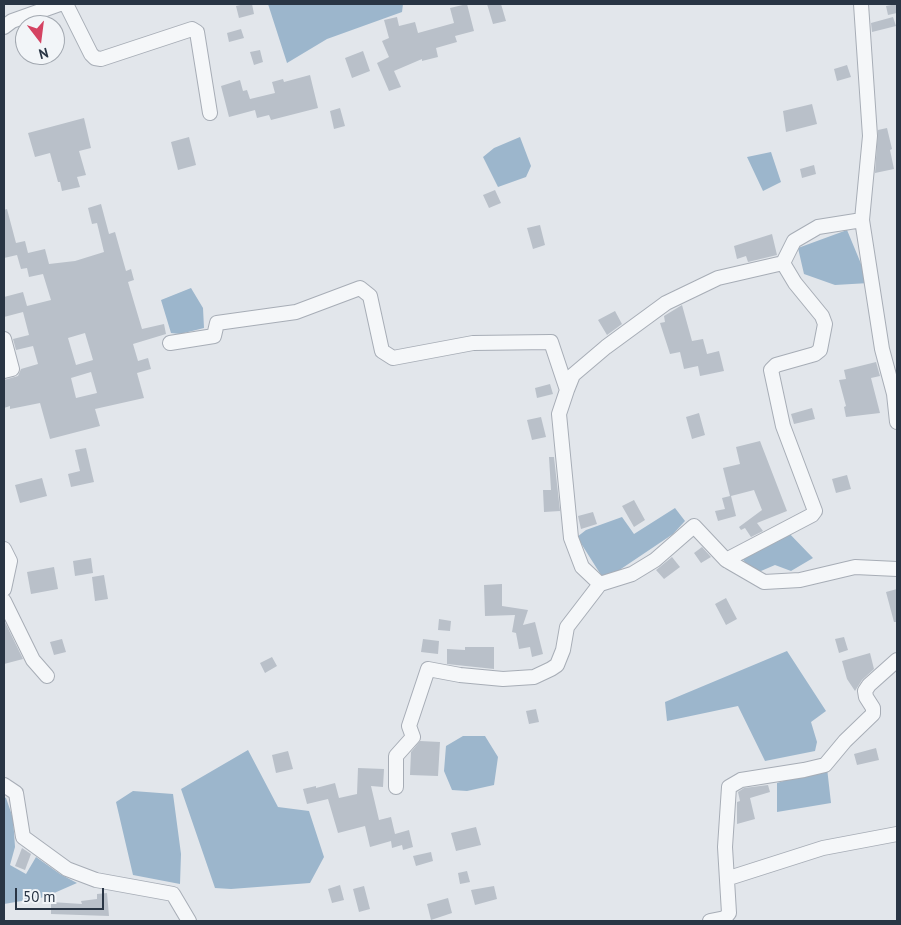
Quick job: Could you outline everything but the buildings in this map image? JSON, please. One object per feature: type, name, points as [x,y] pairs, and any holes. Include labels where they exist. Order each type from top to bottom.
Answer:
[{"type":"street","points":[[4,27],[12,21],[60,4]]},
{"type":"street","points":[[66,4],[91,54],[95,58],[101,59],[192,29],[197,32],[210,113]]},
{"type":"street","points":[[861,4],[870,136],[862,220],[882,349],[894,394],[897,422]]},
{"type":"street","points":[[783,263],[794,240],[818,227],[862,220]]},
{"type":"street","points":[[600,584],[582,567],[571,538],[560,414],[573,375],[606,347],[666,303],[718,278],[783,263]]},
{"type":"street","points":[[726,560],[815,512],[783,426],[771,370],[776,365],[814,354],[820,350],[825,324],[822,316],[795,283],[783,263]]},
{"type":"street","points":[[170,343],[214,336],[217,323],[296,312],[360,288],[370,296],[382,351],[393,358],[473,343],[551,342],[567,390]]},
{"type":"street","points":[[4,339],[12,369],[4,371]]},
{"type":"street","points":[[396,787],[396,756],[414,737],[409,726],[428,669],[460,675],[504,679],[534,676],[551,669],[557,665],[567,627],[600,584],[632,574],[655,560],[694,526],[726,560],[764,582],[800,580],[855,568],[897,569]]},
{"type":"street","points":[[4,549],[10,561],[4,589]]},
{"type":"street","points":[[4,601],[33,660],[46,676]]},
{"type":"street","points":[[710,921],[725,918],[729,913],[729,878],[725,847],[728,791],[732,784],[741,780],[825,765],[844,741],[873,714],[873,708],[866,697],[865,691],[869,685],[897,660]]},
{"type":"street","points":[[4,785],[16,793],[24,837],[67,869],[96,880],[173,894],[189,921]]},
{"type":"street","points":[[729,878],[823,848],[897,834]]},
{"type":"water","points":[[268,4],[403,4],[402,12],[327,39],[287,63]]},
{"type":"water","points":[[520,137],[531,166],[526,177],[498,187],[483,157],[494,148]]},
{"type":"water","points":[[771,152],[781,182],[763,191],[747,157]]},
{"type":"water","points":[[847,230],[869,283],[835,285],[804,274],[798,248]]},
{"type":"water","points":[[191,288],[203,308],[204,328],[180,334],[171,333],[161,300]]},
{"type":"water","points":[[675,508],[685,521],[673,534],[612,575],[601,575],[577,537],[586,530],[622,517],[634,534]]},
{"type":"water","points":[[785,529],[813,558],[791,571],[775,565],[754,574],[741,557]]},
{"type":"water","points":[[787,651],[826,711],[811,722],[817,742],[815,751],[765,761],[738,706],[667,721],[665,702]]},
{"type":"water","points":[[463,736],[485,736],[498,757],[494,785],[467,791],[452,790],[444,771],[446,746]]},
{"type":"water","points":[[248,750],[278,807],[309,811],[324,857],[310,883],[231,889],[215,888],[181,789]]},
{"type":"water","points":[[827,768],[831,803],[777,812],[777,783]]},
{"type":"water","points":[[133,791],[173,794],[181,854],[180,884],[133,875],[116,802]]},
{"type":"water","points":[[4,797],[13,818],[15,847],[10,865],[26,874],[36,857],[60,874],[77,883],[45,897],[4,904]]}]
